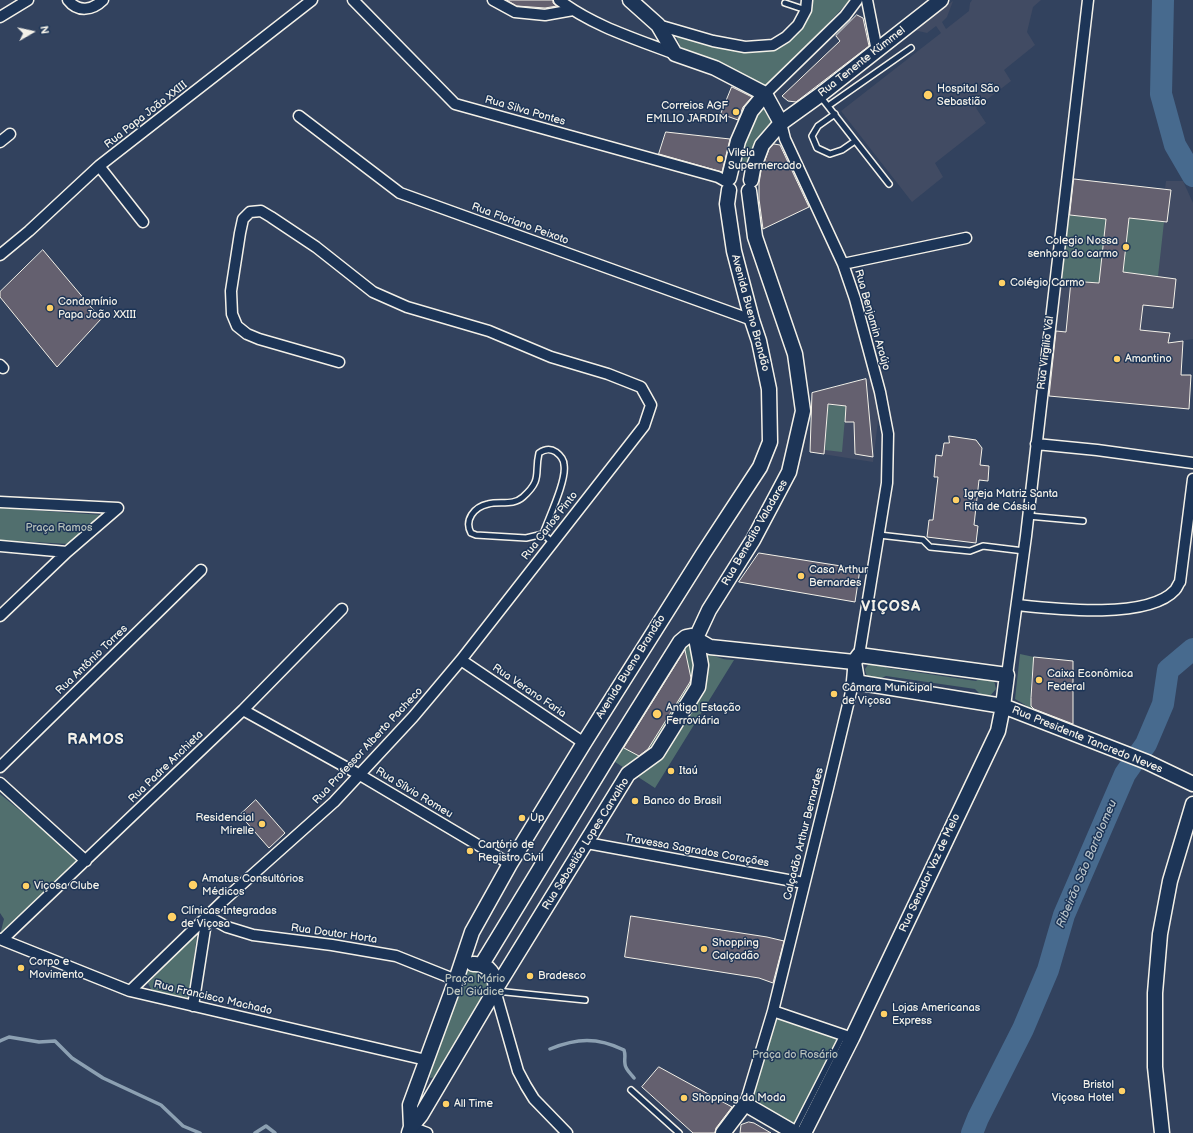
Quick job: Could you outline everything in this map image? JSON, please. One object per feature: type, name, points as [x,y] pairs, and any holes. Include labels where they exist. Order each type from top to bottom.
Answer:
[{"type":"street","points":[[0,17],[28,0]]},
{"type":"street","points":[[68,0],[76,7],[83,9],[97,5],[103,0]]},
{"type":"street","name":"Rua Papa João XXIII","points":[[0,255],[29,231],[99,166],[312,0]]},
{"type":"street","name":"Rua Silva Pontes","points":[[353,0],[454,104],[710,175],[723,179],[728,184]]},
{"type":"street","points":[[493,0],[515,12],[545,15],[573,10]]},
{"type":"street","points":[[560,0],[573,10],[622,34],[715,68],[765,94],[781,123]]},
{"type":"street","points":[[630,0],[658,24],[675,54]]},
{"type":"street","points":[[765,94],[845,16],[857,0]]},
{"type":"street","points":[[867,0],[877,51]]},
{"type":"street","name":"Rua Tenente Kümmel","points":[[781,123],[824,101],[877,51],[941,0]]},
{"type":"street","name":"Rua Virgílio Val","points":[[1003,706],[1024,551],[1088,0]]},
{"type":"street","points":[[658,24],[713,41],[745,47],[773,45],[786,37],[798,25],[807,5]]},
{"type":"street","name":"Avenida Bueno Brandão","points":[[410,1130],[410,1105],[472,932],[510,864],[584,743],[702,554],[760,467],[770,442],[769,389],[759,341],[734,251],[727,204],[728,184],[741,135],[751,111],[765,94]]},
{"type":"street","name":"Rua Floriano Peixoto","points":[[299,116],[400,193],[752,320]]},
{"type":"street","name":"Rua Benedito Valadares","points":[[696,638],[709,610],[753,540],[790,472],[803,411],[795,354],[755,237],[750,185],[753,169],[762,145],[781,123]]},
{"type":"street","name":"Rua Benjamin Araújo","points":[[781,123],[786,139],[843,264],[855,299],[880,392],[888,434],[887,483],[856,658]]},
{"type":"street","points":[[0,142],[10,134]]},
{"type":"street","points":[[99,166],[142,222]]},
{"type":"street","points":[[738,172],[746,174],[750,185],[747,194],[735,196],[728,184],[731,175],[738,172]]},
{"type":"street","name":"Rua Carlos Pinto","points":[[339,362],[247,334],[237,326],[232,314],[231,291],[240,232],[244,220],[250,212],[260,211],[316,247],[373,292],[407,307],[489,331],[551,357],[608,374],[641,387],[651,405],[644,426],[461,660]]},
{"type":"street","points":[[843,264],[966,238]]},
{"type":"street","points":[[1036,444],[1097,450],[1193,463]]},
{"type":"street","points":[[1016,605],[1077,610],[1112,610],[1133,608],[1157,601],[1168,595],[1175,590],[1180,582],[1193,479]]},
{"type":"street","points":[[0,502],[118,508],[67,552],[0,616]]},
{"type":"street","points":[[0,546],[67,552]]},
{"type":"street","name":"Rua Antônio Torres","points":[[0,767],[201,570]]},
{"type":"street","name":"Rua Padre Anchieta","points":[[1,939],[86,861],[243,710],[342,609]]},
{"type":"street","points":[[482,964],[608,757],[680,642],[686,637],[691,636],[710,646],[856,658],[1007,675]]},
{"type":"street","name":"Rua Sebastião Lopes Carvalho","points":[[410,1130],[421,1115],[495,990],[587,843],[628,774],[657,753],[698,687],[701,665],[696,638]]},
{"type":"street","name":"Rua Presidente Tancredo Neves","points":[[856,658],[857,680],[861,683],[1003,706],[1133,756],[1193,784]]},
{"type":"street","name":"Calçadão Arthur Bernardes","points":[[745,1104],[773,1011],[851,692],[856,658]]},
{"type":"street","name":"Rua Verano Faria","points":[[461,660],[584,743]]},
{"type":"street","name":"Rua Professor Alberto Pacheco","points":[[130,991],[206,916],[334,802],[413,717],[461,660]]},
{"type":"street","name":"Rua Senador Vaz de Melo","points":[[798,1133],[848,1036],[998,731],[1003,706]]},
{"type":"street","name":"Rua Sílvio Romeu","points":[[243,710],[360,775],[510,864]]},
{"type":"street","points":[[0,783],[86,861]]},
{"type":"street","points":[[1162,1133],[1155,1067],[1155,993],[1160,934],[1170,881],[1188,836],[1193,804]]},
{"type":"street","name":"Travessa Sagrados Corações","points":[[587,843],[804,883]]},
{"type":"street","points":[[193,1006],[206,916]]},
{"type":"street","name":"Rua Doutor Horta","points":[[206,916],[227,927],[253,934],[396,956],[457,977]]},
{"type":"street","name":"Rua Francisco Machado","points":[[1,939],[130,991],[424,1066]]},
{"type":"street","points":[[457,977],[469,964],[476,963],[488,967],[495,978],[495,990],[518,1071],[534,1099],[566,1133]]},
{"type":"street","points":[[773,1011],[848,1036]]},
{"type":"street","points":[[424,1066],[423,1079],[430,1084],[440,1082]]},
{"type":"street","points":[[723,1133],[745,1104],[798,1133]]},
{"type":"street","points":[[410,1130],[427,1133]]},
{"type":"lane","points":[[785,3],[807,5]]},
{"type":"lane","points":[[889,184],[824,101],[912,48]]},
{"type":"lane","points":[[834,114],[818,126],[812,136],[817,148],[830,154],[842,150],[855,141]]},
{"type":"lane","points":[[544,450],[552,450],[560,455],[564,465],[564,477],[543,534],[526,538],[476,535],[470,533],[467,527],[470,516],[477,509],[487,504],[509,503],[522,499],[532,489],[538,479],[539,453],[544,450]]},
{"type":"lane","points":[[1028,516],[1083,521]]},
{"type":"lane","points":[[543,534],[552,542]]},
{"type":"lane","points":[[879,535],[923,540],[930,547],[970,551],[983,546],[1024,551]]},
{"type":"lane","points":[[495,990],[585,1000]]},
{"type":"lane","points":[[631,1090],[679,1133]]},
{"type":"shaded area","name":"Hospital São Sebastião","points":[[972,0],[1041,0],[1033,7],[1027,32],[1035,45],[1004,70],[1011,81],[976,108],[986,123],[935,163],[943,177],[912,202],[841,111],[941,33],[936,26],[927,33],[914,30],[953,1],[947,17],[942,22],[946,29],[969,11]]},
{"type":"shaded area","name":"Colegio Nossa senhora do carmo","points":[[1066,179],[1165,189],[1166,181],[1183,181],[1193,203],[1193,339],[1168,343],[1054,331]]},
{"type":"shaded area","points":[[871,378],[879,413],[873,462],[810,452],[812,393]]},
{"type":"green space","points":[[810,0],[850,0],[766,90],[681,48],[675,33],[744,50],[785,40]]},
{"type":"green space","points":[[765,98],[775,121],[751,169],[735,162]]},
{"type":"green space","points":[[1069,215],[1106,219],[1099,283],[1062,279]]},
{"type":"green space","points":[[1129,218],[1164,222],[1158,276],[1123,272]]},
{"type":"green space","points":[[828,405],[846,406],[842,452],[825,450]]},
{"type":"green space","name":"Praça Ramos","points":[[0,508],[102,515],[68,544],[0,540]]},
{"type":"green space","points":[[685,638],[702,650],[714,656],[727,660],[734,660],[655,788],[609,758]]},
{"type":"green space","points":[[1020,654],[1034,657],[1031,700],[1034,710],[1015,699]]},
{"type":"green space","points":[[870,662],[881,662],[887,668],[976,681],[983,676],[994,680],[996,689],[990,696],[981,695],[975,689],[886,676],[879,679],[872,679],[867,676],[865,669]]},
{"type":"green space","name":"Viçosa Clube","points":[[0,794],[80,860],[0,935],[4,919],[0,913]]},
{"type":"green space","points":[[197,934],[189,998],[152,991],[148,983]]},
{"type":"green space","name":"Praça Mário Del Giúdice","points":[[475,968],[488,973],[489,989],[436,1077],[430,1078],[431,1070],[462,978],[468,971]]},
{"type":"green space","name":"Praça do Rosário","points":[[774,1013],[843,1034],[794,1132],[746,1103]]},
{"type":"building","points":[[507,0],[553,0],[553,3],[557,6],[545,8],[517,6]]},
{"type":"building","points":[[857,15],[863,18],[869,46],[796,102],[788,101],[782,96],[840,41],[836,36]]},
{"type":"building","points":[[732,87],[752,97],[743,107],[738,120],[721,114]]},
{"type":"building","points":[[666,132],[730,139],[722,172],[659,154]]},
{"type":"building","points":[[774,144],[780,145],[809,207],[763,229],[759,199],[759,183],[761,171],[769,149]]},
{"type":"building","points":[[1074,179],[1171,190],[1167,222],[1129,218],[1123,272],[1176,279],[1173,308],[1143,305],[1140,330],[1170,333],[1168,343],[1183,341],[1181,375],[1191,375],[1189,409],[1049,396],[1056,331],[1066,332],[1071,281],[1099,283],[1106,219],[1070,215]]},
{"type":"building","name":"Condomínio Papa João XXIII","points":[[43,250],[101,319],[57,367],[0,297],[0,292]]},
{"type":"building","points":[[866,379],[873,457],[855,454],[854,422],[845,422],[846,406],[828,404],[824,454],[810,452],[812,393]]},
{"type":"building","name":"Igreja Matriz Santa Rita de Cássia","points":[[949,436],[976,440],[982,448],[980,465],[989,466],[988,481],[979,480],[974,525],[978,526],[976,543],[927,537],[929,520],[933,520],[938,477],[934,477],[936,455],[942,456],[944,443],[949,443]]},
{"type":"building","name":"Casa Arthur Bernardes","points":[[759,553],[860,569],[855,602],[739,582]]},
{"type":"building","name":"Antiga Estação Ferroviária","points":[[685,650],[691,678],[690,682],[648,749],[639,756],[624,748]]},
{"type":"building","points":[[1034,657],[1073,661],[1073,724],[1034,709],[1031,706]]},
{"type":"building","name":"Residencial Mirelle","points":[[256,800],[285,833],[269,848],[240,815]]},
{"type":"building","name":"Shopping Calçadão","points":[[631,916],[767,937],[784,941],[773,983],[759,978],[625,957]]},
{"type":"building","name":"Shopping da Moda","points":[[659,1067],[732,1107],[716,1128],[715,1133],[693,1133],[642,1087]]},
{"type":"building","points":[[749,1122],[754,1123],[771,1133],[740,1133],[741,1125]]},
{"type":"waterway","name":"Ribeirão São Bartolomeu","points":[[1163,0],[1161,94],[1175,145],[1193,176]]},
{"type":"waterway","name":"Ribeirão São Bartolomeu","points":[[972,1133],[978,1118],[1023,1029],[1048,970],[1064,915],[1125,774],[1146,744],[1163,704],[1168,670],[1193,649]]},
{"type":"waterway","points":[[0,1041],[9,1037],[39,1042],[55,1041],[72,1058],[103,1078],[161,1105],[183,1126],[200,1133]]},
{"type":"waterway","points":[[550,1049],[560,1045],[587,1040],[614,1046],[624,1050],[625,1066],[634,1078]]},
{"type":"waterway","points":[[255,1133],[266,1126],[275,1133]]},
{"type":"place","name":"Hospital São Sebastião","points":[[928,95]]},
{"type":"place","name":"Correios AGF EMILIO JARDIM","points":[[736,112]]},
{"type":"place","name":"Vilela Supermercado","points":[[720,159]]},
{"type":"place","name":"Colegio Nossa senhora do carmo","points":[[1126,247]]},
{"type":"place","name":"Colégio Carmo","points":[[1002,283]]},
{"type":"place","name":"Condomínio Papa João XXIII","points":[[50,308]]},
{"type":"place","name":"Amantino","points":[[1117,359]]},
{"type":"place","name":"Igreja Matriz Santa Rita de Cássia","points":[[956,500]]},
{"type":"place","name":"Casa Arthur Bernardes","points":[[801,576]]},
{"type":"place","name":"Caixa Econômica Federal","points":[[1039,680]]},
{"type":"place","name":"Câmara Municipal de Viçosa","points":[[834,694]]},
{"type":"place","name":"Antiga Estação Ferroviária","points":[[657,714]]},
{"type":"place","name":"Itaú","points":[[671,771]]},
{"type":"place","name":"Banco do Brasil","points":[[635,801]]},
{"type":"place","name":"Up","points":[[522,818]]},
{"type":"place","name":"Residencial Mirelle","points":[[262,824]]},
{"type":"place","name":"Cartório de Registro Civil","points":[[470,851]]},
{"type":"place","name":"Amatus Consultórios Médicos","points":[[193,885]]},
{"type":"place","name":"Viçosa Clube","points":[[26,886]]},
{"type":"place","name":"Clínicas Integradas de Viçosa","points":[[172,917]]},
{"type":"place","name":"Shopping Calçadão","points":[[704,949]]},
{"type":"place","name":"Corpo e Movimento","points":[[21,968]]},
{"type":"place","name":"Bradesco","points":[[530,976]]},
{"type":"place","name":"Lojas Americanas Express","points":[[884,1014]]},
{"type":"place","name":"Bristol Viçosa Hotel","points":[[1122,1091]]},
{"type":"place","name":"Shopping da Moda","points":[[684,1098]]},
{"type":"place","name":"All Time","points":[[446,1104]]},
{"type":"district","name":"VIÇOSA","points":[[891,607]]},
{"type":"district","name":"RAMOS","points":[[96,740]]}]
